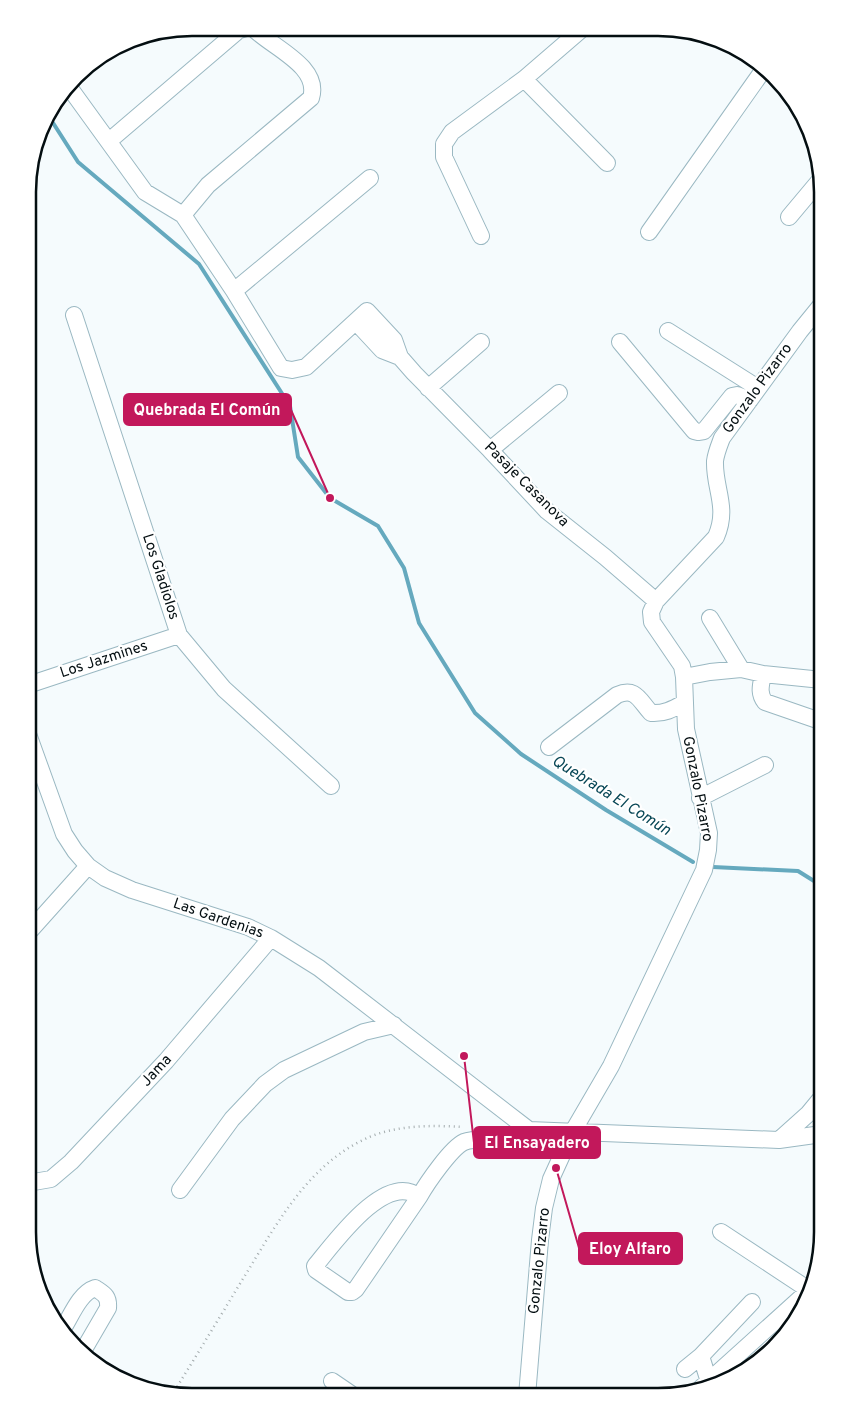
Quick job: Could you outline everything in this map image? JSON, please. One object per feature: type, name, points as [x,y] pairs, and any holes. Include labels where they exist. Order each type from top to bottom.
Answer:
[{"type":"street","points":[[481,236],[444,157],[444,144],[452,132],[524,79],[574,36]]},
{"type":"street","points":[[109,141],[231,37]]},
{"type":"street","points":[[184,215],[208,185],[312,98],[313,86],[302,65],[265,37]]},
{"type":"street","points":[[649,232],[760,75]]},
{"type":"street","points":[[524,79],[607,163]]},
{"type":"street","points":[[73,92],[145,192],[184,215],[234,291],[370,178]]},
{"type":"street","points":[[789,217],[814,188]]},
{"type":"street","name":"Pasaje Casanova","points":[[234,291],[281,368],[285,370],[306,367],[361,316],[382,350],[401,359],[547,511],[656,601]]},
{"type":"street","name":"Gonzalo Pizarro","points":[[527,1388],[544,1208],[551,1179],[572,1132],[611,1066],[704,870],[708,850],[708,833],[686,729],[682,666],[656,631],[652,622],[651,612],[656,601],[716,537],[720,527],[722,511],[716,474],[716,452],[722,438],[814,314]]},
{"type":"street","name":"Los Gladiolos","points":[[74,315],[179,634],[224,689],[332,786]]},
{"type":"street","points":[[668,331],[754,394]]},
{"type":"street","points":[[428,388],[481,342]]},
{"type":"street","points":[[620,342],[694,431],[704,430],[732,396],[754,394]]},
{"type":"street","points":[[490,450],[559,393]]},
{"type":"street","points":[[710,618],[741,669]]},
{"type":"street","name":"Los Jazmines","points":[[36,681],[179,634]]},
{"type":"street","points":[[684,677],[741,669],[763,674],[814,679]]},
{"type":"street","points":[[763,674],[760,690],[766,702],[813,719]]},
{"type":"street","points":[[549,747],[617,695],[627,691],[632,692],[651,713],[660,714],[684,703]]},
{"type":"street","name":"Las Gardenias","points":[[36,756],[64,834],[75,852],[88,866],[104,878],[132,890],[248,927],[271,938],[319,968],[529,1130]]},
{"type":"street","points":[[700,798],[765,765]]},
{"type":"street","points":[[36,924],[88,866]]},
{"type":"street","name":"Jama","points":[[36,1182],[51,1179],[71,1162],[166,1061],[271,938]]},
{"type":"street","points":[[180,1190],[232,1118],[265,1084],[284,1070],[357,1035],[394,1025]]},
{"type":"street","points":[[779,1140],[813,1108]]},
{"type":"street","points":[[419,1197],[412,1191],[402,1190],[380,1198],[356,1218],[315,1266],[316,1270],[348,1292],[356,1289],[419,1197],[425,1187],[454,1149],[465,1142],[513,1138],[524,1135],[529,1130],[779,1140],[813,1135]]},
{"type":"street","points":[[721,1232],[804,1284]]},
{"type":"street","points":[[66,1324],[85,1294],[90,1290],[94,1288],[106,1295],[108,1308],[86,1345]]},
{"type":"street","points":[[713,1377],[799,1299]]},
{"type":"street","points":[[686,1369],[701,1356],[752,1302]]},
{"type":"street","points":[[701,1356],[704,1380]]},
{"type":"street","points":[[332,1381],[342,1388]]},
{"type":"path","points":[[177,1387],[283,1215],[306,1185],[324,1166],[342,1152],[366,1138],[391,1130],[463,1126]]},
{"type":"waterway","name":"Quebrada El Común","points":[[53,122],[78,162],[199,264],[290,406],[298,457],[330,498],[378,526],[404,568],[419,623],[475,713],[521,754],[606,810],[693,862]]},
{"type":"waterway","name":"Quebrada El Común","points":[[713,867],[798,871],[813,881]]},
{"type":"place","name":"Quebrada El Común","points":[[330,498]]},
{"type":"place","name":"El Ensayadero","points":[[464,1056]]},
{"type":"place","name":"Eloy Alfaro","points":[[556,1168]]}]
